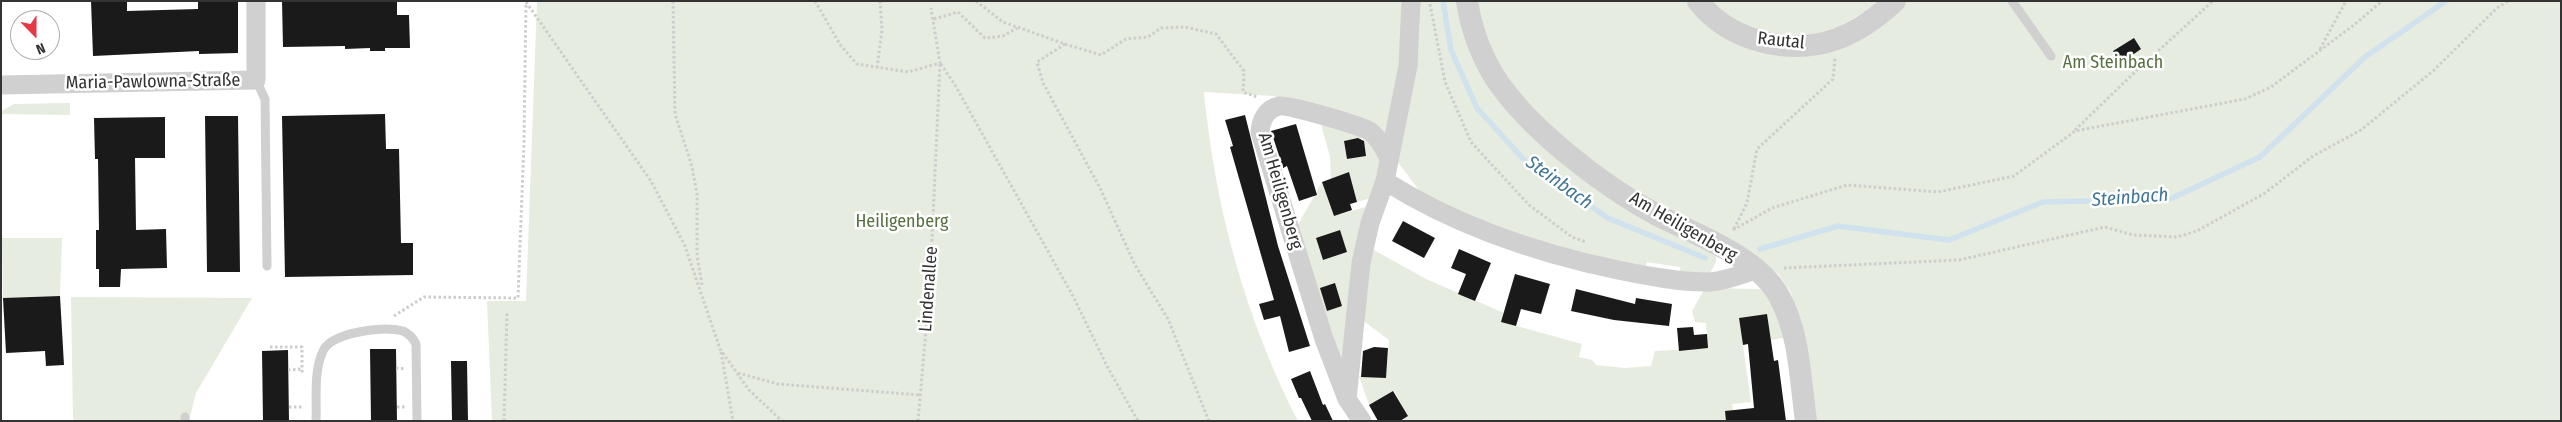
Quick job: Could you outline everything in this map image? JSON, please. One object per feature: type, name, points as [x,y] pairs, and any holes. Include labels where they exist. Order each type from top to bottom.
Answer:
[{"type":"street","name":"Maria-Pawlowna-Straße","points":[[1,85],[256,80],[256,1]]},
{"type":"street","points":[[1347,399],[1361,263],[1370,224],[1385,181],[1388,157],[1408,66],[1411,1]]},
{"type":"street","name":"Am Heiligenberg","points":[[1467,1],[1478,46],[1494,77],[1536,127],[1597,176],[1655,214],[1727,239],[1778,294],[1794,328],[1806,421]]},
{"type":"street","name":"Rautal","points":[[1698,1],[1713,18],[1726,28],[1756,40],[1794,45],[1814,44],[1837,39],[1883,12],[1895,1]]},
{"type":"street","name":"Am Heiligenberg","points":[[1362,421],[1347,399],[1324,338],[1260,132],[1261,121],[1268,111],[1279,106],[1360,125],[1371,132],[1388,157]]},
{"type":"street","name":"Am Heiligenberg","points":[[1385,181],[1420,203],[1477,228],[1542,252],[1652,276],[1710,282],[1756,270]]},
{"type":"lane","points":[[2012,1],[2052,56]]},
{"type":"lane","points":[[256,80],[266,99],[267,266]]},
{"type":"lane","points":[[316,421],[317,372],[319,360],[327,345],[334,338],[344,334],[382,330],[410,334],[416,344],[417,421]]},
{"type":"path","points":[[673,1],[675,114],[691,163],[696,193],[697,256],[702,290]]},
{"type":"path","points":[[815,1],[841,46],[857,64],[908,72],[940,64],[954,85],[1074,298],[1108,368],[1138,421]]},
{"type":"path","points":[[877,68],[882,30],[880,1]]},
{"type":"path","points":[[976,1],[1003,22],[1101,55],[1126,39],[1148,36],[1161,28],[1185,27],[1216,34],[1244,71],[1244,92],[1279,106]]},
{"type":"path","points":[[1430,1],[1444,82],[1471,142],[1529,205],[1572,237],[1589,244]]},
{"type":"path","points":[[1727,239],[1772,208],[1847,185],[1938,192],[2014,176],[2075,130],[2135,72],[2214,1]]},
{"type":"path","points":[[2319,51],[2346,1]]},
{"type":"path","points":[[2075,130],[2245,99],[2271,87],[2382,1]]},
{"type":"path","points":[[1756,270],[1960,260],[2104,227],[2133,235],[2177,237],[2198,231],[2265,193],[2313,156],[2361,130],[2433,71],[2497,8],[2508,1]]},
{"type":"path","points":[[526,2],[651,181],[685,246],[702,290],[720,348],[733,421]]},
{"type":"path","points":[[382,330],[383,323],[424,297],[518,298],[524,143],[526,2]]},
{"type":"path","name":"Lindenallee","points":[[918,421],[930,284],[940,64],[931,8]]},
{"type":"path","points":[[934,20],[958,12],[985,38],[1003,36],[1018,28]]},
{"type":"path","points":[[1727,239],[1748,204],[1757,149],[1833,79],[1837,39]]},
{"type":"path","points":[[1064,44],[1037,62],[1043,83],[1100,188],[1135,265],[1168,319],[1209,421]]},
{"type":"path","points":[[504,421],[507,312]]},
{"type":"path","points":[[270,347],[302,347],[302,382]]},
{"type":"path","points":[[720,348],[749,390],[782,421]]},
{"type":"path","points":[[288,370],[302,370]]},
{"type":"path","points":[[737,373],[778,384],[920,395]]},
{"type":"path","points":[[303,399],[303,414]]},
{"type":"green space","name":"Heiligenberg","points":[[537,1],[1458,1],[1489,82],[1716,253],[1716,262],[1708,277],[1679,275],[1680,267],[1647,262],[1645,269],[1546,246],[1424,197],[1394,157],[1311,106],[1274,96],[1204,92],[1210,141],[1223,213],[1242,285],[1268,355],[1298,421],[492,421],[487,301],[526,301]]},
{"type":"green space","name":"Am Steinbach","points":[[1474,1],[1688,1],[1793,54],[1906,1],[2561,1],[2561,421],[1814,421],[1802,328],[1790,291],[1778,274],[1729,241],[1662,211],[1603,173],[1545,120],[1501,74]]},
{"type":"green space","points":[[1707,1],[1883,1],[1826,34],[1795,37],[1744,28]]},
{"type":"green space","points":[[70,103],[70,115],[1,114],[3,110],[14,104]]},
{"type":"green space","points":[[1319,118],[1349,127],[1367,137],[1378,153],[1380,164],[1371,198],[1357,202],[1350,177],[1331,179],[1330,156]],"holes":[[[1363,138],[1366,156],[1347,159],[1344,141]]]},
{"type":"green space","points":[[1322,182],[1334,216],[1369,206],[1342,363],[1296,228]],"holes":[[[1339,230],[1347,252],[1323,260],[1316,239]]]},
{"type":"green space","points":[[2,238],[62,238],[60,296],[3,298]]},
{"type":"green space","points":[[1372,249],[1426,279],[1504,313],[1502,322],[1582,344],[1579,357],[1592,360],[1596,365],[1625,368],[1651,366],[1655,351],[1708,348],[1706,323],[1695,322],[1692,311],[1705,288],[1759,289],[1767,292],[1787,337],[1771,340],[1767,314],[1739,318],[1751,402],[1732,404],[1735,421],[1404,421],[1403,419],[1408,416],[1394,391],[1369,405],[1359,376],[1386,378],[1389,340],[1361,319]]},
{"type":"green space","points":[[71,297],[252,298],[196,393],[189,421],[73,421]]},
{"type":"building","points":[[91,1],[127,1],[127,11],[198,9],[198,1],[238,1],[238,53],[199,54],[199,51],[93,56]]},
{"type":"building","points":[[282,1],[397,1],[397,15],[409,15],[410,48],[385,48],[385,51],[370,51],[370,48],[345,49],[345,46],[283,47]]},
{"type":"building","points":[[2134,38],[2141,49],[2121,63],[2113,51]]},
{"type":"building","points":[[385,114],[386,149],[399,149],[401,243],[413,243],[413,275],[285,277],[282,116]]},
{"type":"building","points":[[1245,115],[1278,246],[1310,346],[1289,352],[1280,316],[1264,320],[1259,304],[1274,300],[1230,147],[1233,146],[1225,120]]},
{"type":"building","points":[[205,116],[238,116],[240,272],[207,272]]},
{"type":"building","points":[[165,117],[165,158],[135,158],[136,230],[166,229],[167,268],[121,269],[120,287],[99,287],[99,269],[96,269],[96,230],[99,230],[98,159],[95,159],[94,118]]},
{"type":"building","points":[[1296,124],[1317,195],[1299,201],[1287,166],[1283,168],[1271,131]]},
{"type":"building","points":[[1358,138],[1364,141],[1366,156],[1347,159],[1344,141]]},
{"type":"building","points":[[1349,172],[1357,202],[1350,204],[1352,210],[1334,216],[1322,182]]},
{"type":"building","points":[[1403,221],[1435,238],[1424,258],[1392,241]]},
{"type":"building","points":[[1340,230],[1347,252],[1323,260],[1316,238]]},
{"type":"building","points":[[1459,249],[1491,263],[1475,301],[1458,294],[1466,274],[1451,268]]},
{"type":"building","points":[[1515,274],[1550,284],[1541,314],[1521,309],[1516,326],[1501,322]]},
{"type":"building","points":[[1335,283],[1342,306],[1327,311],[1320,288]]},
{"type":"building","points":[[1576,289],[1635,304],[1636,298],[1672,304],[1669,326],[1614,320],[1571,311]]},
{"type":"building","points":[[60,296],[64,365],[46,366],[45,351],[6,353],[3,298]]},
{"type":"building","points":[[1767,314],[1774,361],[1778,360],[1786,421],[1726,421],[1725,411],[1754,408],[1748,344],[1743,345],[1739,318]]},
{"type":"building","points":[[1693,327],[1694,335],[1707,334],[1708,348],[1679,351],[1677,328]]},
{"type":"building","points":[[1374,347],[1388,348],[1386,378],[1361,377],[1363,351]]},
{"type":"building","points":[[370,349],[396,349],[397,421],[371,421]]},
{"type":"building","points":[[288,350],[289,421],[263,421],[262,351]]},
{"type":"building","points":[[451,361],[467,361],[468,421],[452,421]]},
{"type":"building","points":[[1310,371],[1323,405],[1325,404],[1333,421],[1312,421],[1301,398],[1299,398],[1291,379]]},
{"type":"building","points":[[1393,391],[1408,416],[1400,421],[1378,421],[1369,405]]},
{"type":"waterway","name":"Steinbach","points":[[1443,1],[1451,50],[1477,108],[1527,163],[1608,218],[1705,258]]},
{"type":"waterway","name":"Steinbach","points":[[1760,249],[1838,226],[1949,240],[2043,202],[2170,199],[2260,157],[2365,57],[2446,1]]}]
